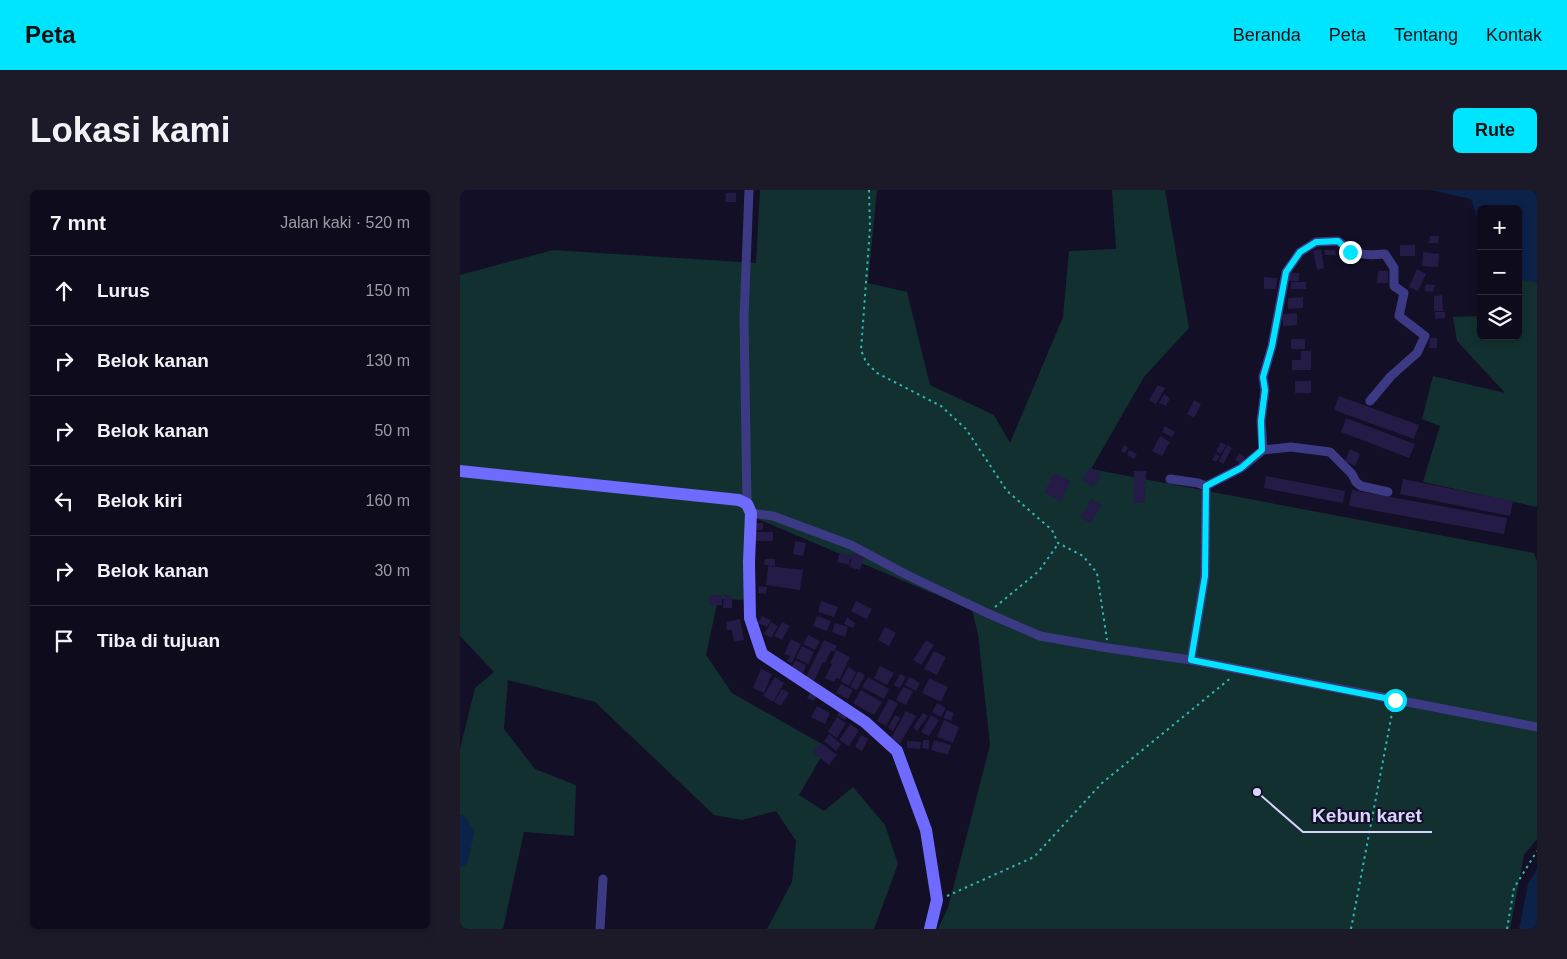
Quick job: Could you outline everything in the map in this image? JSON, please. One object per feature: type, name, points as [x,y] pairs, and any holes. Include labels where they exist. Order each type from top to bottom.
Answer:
[{"type":"main road","points":[[460,471],[739,500],[749,509],[750,618],[762,654],[864,722],[897,751],[926,830],[937,900],[930,929]]},
{"type":"street","points":[[749,190],[744,318],[749,509],[851,545],[907,575],[1040,636],[1191,660],[1537,727]]},
{"type":"street","points":[[1262,450],[1261,421],[1265,390],[1263,377],[1272,346],[1286,272],[1300,252],[1316,242],[1338,241],[1350,252],[1370,256],[1385,254],[1394,268],[1394,286],[1404,293],[1399,316],[1425,336],[1417,353],[1391,376],[1370,401]]},
{"type":"street","points":[[1170,478],[1206,486],[1241,468],[1262,450],[1291,447],[1330,452],[1352,474],[1356,482],[1362,486],[1388,492]]},
{"type":"street","points":[[1191,660],[1205,576],[1206,486]]},
{"type":"street","points":[[600,929],[602,879]]},
{"type":"path","points":[[869,190],[870,228],[861,350],[866,362],[877,372],[941,406],[966,430],[1007,491],[1052,530],[1058,543],[1083,556],[1097,573],[1108,648]]},
{"type":"path","points":[[987,613],[1039,571],[1058,543]]},
{"type":"path","points":[[937,900],[1034,857],[1102,783],[1242,670]]},
{"type":"path","points":[[1351,929],[1395,700]]},
{"type":"path","points":[[1507,929],[1514,888],[1537,851]]},
{"type":"green space","points":[[760,190],[877,190],[868,283],[907,292],[930,385],[994,415],[1010,443],[1063,317],[1069,251],[1116,249],[1112,190],[1165,190],[1189,328],[1144,377],[1091,469],[1534,553],[1537,561],[1537,839],[1524,855],[1510,929],[938,929],[948,908],[990,745],[978,634],[972,610],[746,514],[748,600],[718,599],[706,655],[732,693],[827,747],[799,795],[824,811],[853,787],[885,825],[898,864],[874,929],[767,929],[792,882],[796,841],[776,811],[742,820],[714,815],[595,702],[508,680],[504,729],[535,769],[576,785],[574,836],[524,832],[503,929],[460,929],[460,749],[475,688],[494,672],[460,636],[460,275],[553,250],[756,263]]},
{"type":"green space","points":[[1522,279],[1537,281],[1537,507],[1423,482],[1440,426],[1422,419],[1433,376],[1505,393],[1457,341],[1453,317],[1477,316],[1477,340],[1522,340]]},
{"type":"water","points":[[1430,190],[1537,190],[1537,283],[1522,280],[1522,205],[1477,205],[1477,218],[1471,199]]},
{"type":"water","points":[[1537,869],[1537,929],[1519,929],[1528,884]]},
{"type":"building","points":[[726,193],[736,193],[736,202],[725,202]]},
{"type":"building","points":[[1430,236],[1439,236],[1438,243],[1429,243]]},
{"type":"building","points":[[1400,245],[1415,245],[1415,256],[1400,256]]},
{"type":"building","points":[[1321,249],[1324,268],[1317,270],[1313,251]]},
{"type":"building","points":[[1324,250],[1335,250],[1336,255],[1325,255]]},
{"type":"building","points":[[1423,252],[1439,254],[1438,267],[1422,266]]},
{"type":"building","points":[[1417,269],[1426,274],[1418,291],[1409,287]]},
{"type":"building","points":[[1378,271],[1388,271],[1388,283],[1377,283]]},
{"type":"building","points":[[1289,273],[1299,273],[1299,281],[1289,281]]},
{"type":"building","points":[[1264,277],[1277,278],[1276,289],[1264,289]]},
{"type":"building","points":[[1291,282],[1306,282],[1306,289],[1291,289]]},
{"type":"building","points":[[1426,284],[1435,285],[1433,292],[1424,291]]},
{"type":"building","points":[[1442,295],[1443,311],[1434,311],[1434,296]]},
{"type":"building","points":[[1303,297],[1303,308],[1288,309],[1288,298]]},
{"type":"building","points":[[1435,312],[1445,312],[1445,318],[1435,319]]},
{"type":"building","points":[[1297,313],[1297,325],[1283,326],[1282,314]]},
{"type":"building","points":[[1430,338],[1437,338],[1437,348],[1429,348]]},
{"type":"building","points":[[1291,339],[1305,339],[1305,349],[1291,349]]},
{"type":"building","points":[[1301,351],[1311,351],[1311,370],[1292,370],[1292,360],[1301,360]]},
{"type":"building","points":[[1295,381],[1311,381],[1311,393],[1295,393]]},
{"type":"building","points":[[1158,385],[1165,388],[1156,404],[1149,400]]},
{"type":"building","points":[[1164,394],[1170,398],[1166,406],[1159,403]]},
{"type":"building","points":[[1339,396],[1419,425],[1414,439],[1334,410]]},
{"type":"building","points":[[1194,400],[1201,404],[1194,418],[1187,414]]},
{"type":"building","points":[[1346,418],[1415,444],[1409,458],[1341,432]]},
{"type":"building","points":[[1165,426],[1175,432],[1172,437],[1162,432]]},
{"type":"building","points":[[1160,436],[1170,442],[1162,456],[1152,451]]},
{"type":"building","points":[[1221,442],[1226,445],[1221,454],[1216,451]]},
{"type":"building","points":[[1124,445],[1128,448],[1125,453],[1121,451]]},
{"type":"building","points":[[1227,445],[1232,448],[1223,464],[1219,461]]},
{"type":"building","points":[[1350,449],[1360,454],[1355,466],[1345,461]]},
{"type":"building","points":[[1129,450],[1137,454],[1134,459],[1127,455]]},
{"type":"building","points":[[1239,453],[1245,457],[1241,464],[1235,460]]},
{"type":"building","points":[[1216,454],[1220,456],[1216,462],[1212,460]]},
{"type":"building","points":[[1090,467],[1101,474],[1094,487],[1082,480]]},
{"type":"building","points":[[1134,471],[1146,471],[1145,503],[1133,503]]},
{"type":"building","points":[[1054,473],[1070,481],[1061,501],[1044,493]]},
{"type":"building","points":[[1266,476],[1345,491],[1343,503],[1264,488]]},
{"type":"building","points":[[1403,479],[1513,501],[1510,516],[1400,494]]},
{"type":"building","points":[[1352,490],[1507,518],[1504,534],[1349,506]]},
{"type":"building","points":[[1091,499],[1101,505],[1091,523],[1080,518]]},
{"type":"building","points":[[754,523],[763,523],[763,530],[754,530]]},
{"type":"building","points":[[755,532],[773,532],[773,541],[755,541]]},
{"type":"building","points":[[795,541],[806,543],[803,556],[793,554]]},
{"type":"building","points":[[840,552],[852,555],[849,565],[837,562]]},
{"type":"building","points":[[854,553],[864,557],[860,570],[849,567]]},
{"type":"building","points":[[765,559],[775,559],[775,566],[764,565]]},
{"type":"building","points":[[768,566],[803,570],[800,590],[766,585]]},
{"type":"building","points":[[759,586],[767,587],[766,594],[758,593]]},
{"type":"building","points":[[709,595],[722,595],[722,605],[709,606]]},
{"type":"building","points":[[724,595],[732,596],[732,608],[723,608]]},
{"type":"building","points":[[821,601],[838,607],[834,617],[818,612]]},
{"type":"building","points":[[856,601],[872,609],[867,619],[851,611]]},
{"type":"building","points":[[762,616],[771,620],[767,627],[758,623]]},
{"type":"building","points":[[817,616],[831,621],[827,631],[813,626]]},
{"type":"building","points":[[847,617],[855,623],[853,628],[844,624]]},
{"type":"building","points":[[740,619],[744,640],[734,642],[732,630],[727,630],[726,622]]},
{"type":"building","points":[[771,622],[778,626],[771,638],[764,634]]},
{"type":"building","points":[[782,622],[790,626],[782,640],[774,636]]},
{"type":"building","points":[[835,623],[848,627],[845,637],[832,632]]},
{"type":"building","points":[[885,627],[896,633],[889,646],[878,640]]},
{"type":"building","points":[[808,635],[820,641],[815,650],[803,644]]},
{"type":"building","points":[[791,639],[801,644],[792,663],[787,661],[790,656],[784,654]]},
{"type":"building","points":[[824,640],[837,646],[834,652],[831,651],[825,663],[823,662],[814,681],[806,677]]},
{"type":"building","points":[[926,640],[934,645],[921,665],[913,660]]},
{"type":"building","points":[[802,646],[814,652],[808,664],[796,658]]},
{"type":"building","points":[[836,650],[850,657],[840,679],[836,678],[834,682],[825,678]]},
{"type":"building","points":[[934,651],[946,657],[937,675],[924,669]]},
{"type":"building","points":[[795,660],[806,665],[803,674],[791,669]]},
{"type":"building","points":[[880,666],[894,673],[887,685],[874,678]]},
{"type":"building","points":[[848,667],[856,672],[849,686],[841,681]]},
{"type":"building","points":[[761,669],[772,674],[764,693],[753,688]]},
{"type":"building","points":[[858,671],[865,675],[857,690],[850,687]]},
{"type":"building","points":[[900,674],[906,677],[900,688],[894,685]]},
{"type":"building","points":[[775,677],[784,683],[773,702],[763,696]]},
{"type":"building","points":[[868,677],[889,689],[884,699],[862,687]]},
{"type":"building","points":[[909,677],[920,683],[916,691],[905,685]]},
{"type":"building","points":[[929,678],[948,687],[941,702],[922,693]]},
{"type":"building","points":[[841,684],[853,690],[848,699],[836,693]]},
{"type":"building","points":[[903,687],[913,691],[906,705],[896,700]]},
{"type":"building","points":[[782,689],[789,693],[781,706],[774,702]]},
{"type":"building","points":[[861,690],[882,702],[874,715],[853,703]]},
{"type":"building","points":[[810,693],[816,697],[813,701],[807,698]]},
{"type":"building","points":[[889,699],[898,703],[886,726],[877,721]]},
{"type":"building","points":[[937,703],[946,708],[941,717],[932,712]]},
{"type":"building","points":[[817,706],[830,713],[825,724],[811,717]]},
{"type":"building","points":[[947,710],[954,713],[951,721],[943,718]]},
{"type":"building","points":[[840,711],[848,715],[845,720],[837,715]]},
{"type":"building","points":[[906,711],[916,716],[900,744],[891,738]]},
{"type":"building","points":[[923,713],[928,716],[917,731],[913,728]]},
{"type":"building","points":[[895,715],[900,718],[893,731],[888,728]]},
{"type":"building","points":[[931,715],[939,720],[929,736],[921,732]]},
{"type":"building","points":[[837,717],[846,723],[837,738],[828,732]]},
{"type":"building","points":[[944,720],[959,727],[953,743],[937,737]]},
{"type":"building","points":[[850,724],[859,730],[849,746],[839,740]]},
{"type":"building","points":[[829,734],[841,744],[836,751],[824,741]]},
{"type":"building","points":[[861,735],[868,739],[862,751],[855,747]]},
{"type":"building","points":[[923,740],[929,740],[929,749],[922,748]]},
{"type":"building","points":[[934,740],[951,745],[948,755],[931,750]]},
{"type":"building","points":[[907,741],[921,742],[920,749],[907,748]]},
{"type":"building","points":[[821,743],[837,755],[829,765],[813,753]]},
{"type":"waterway","points":[[460,823],[466,834],[460,859]]},
{"type":"place","name":"Kebun karet","points":[[1257,792]]},
{"type":"route","points":[[1350,252],[1338,241],[1316,242],[1300,252],[1286,272],[1272,346],[1263,377],[1265,390],[1261,421],[1262,450],[1241,468],[1206,486],[1205,576],[1191,660],[1395,700]]}]
